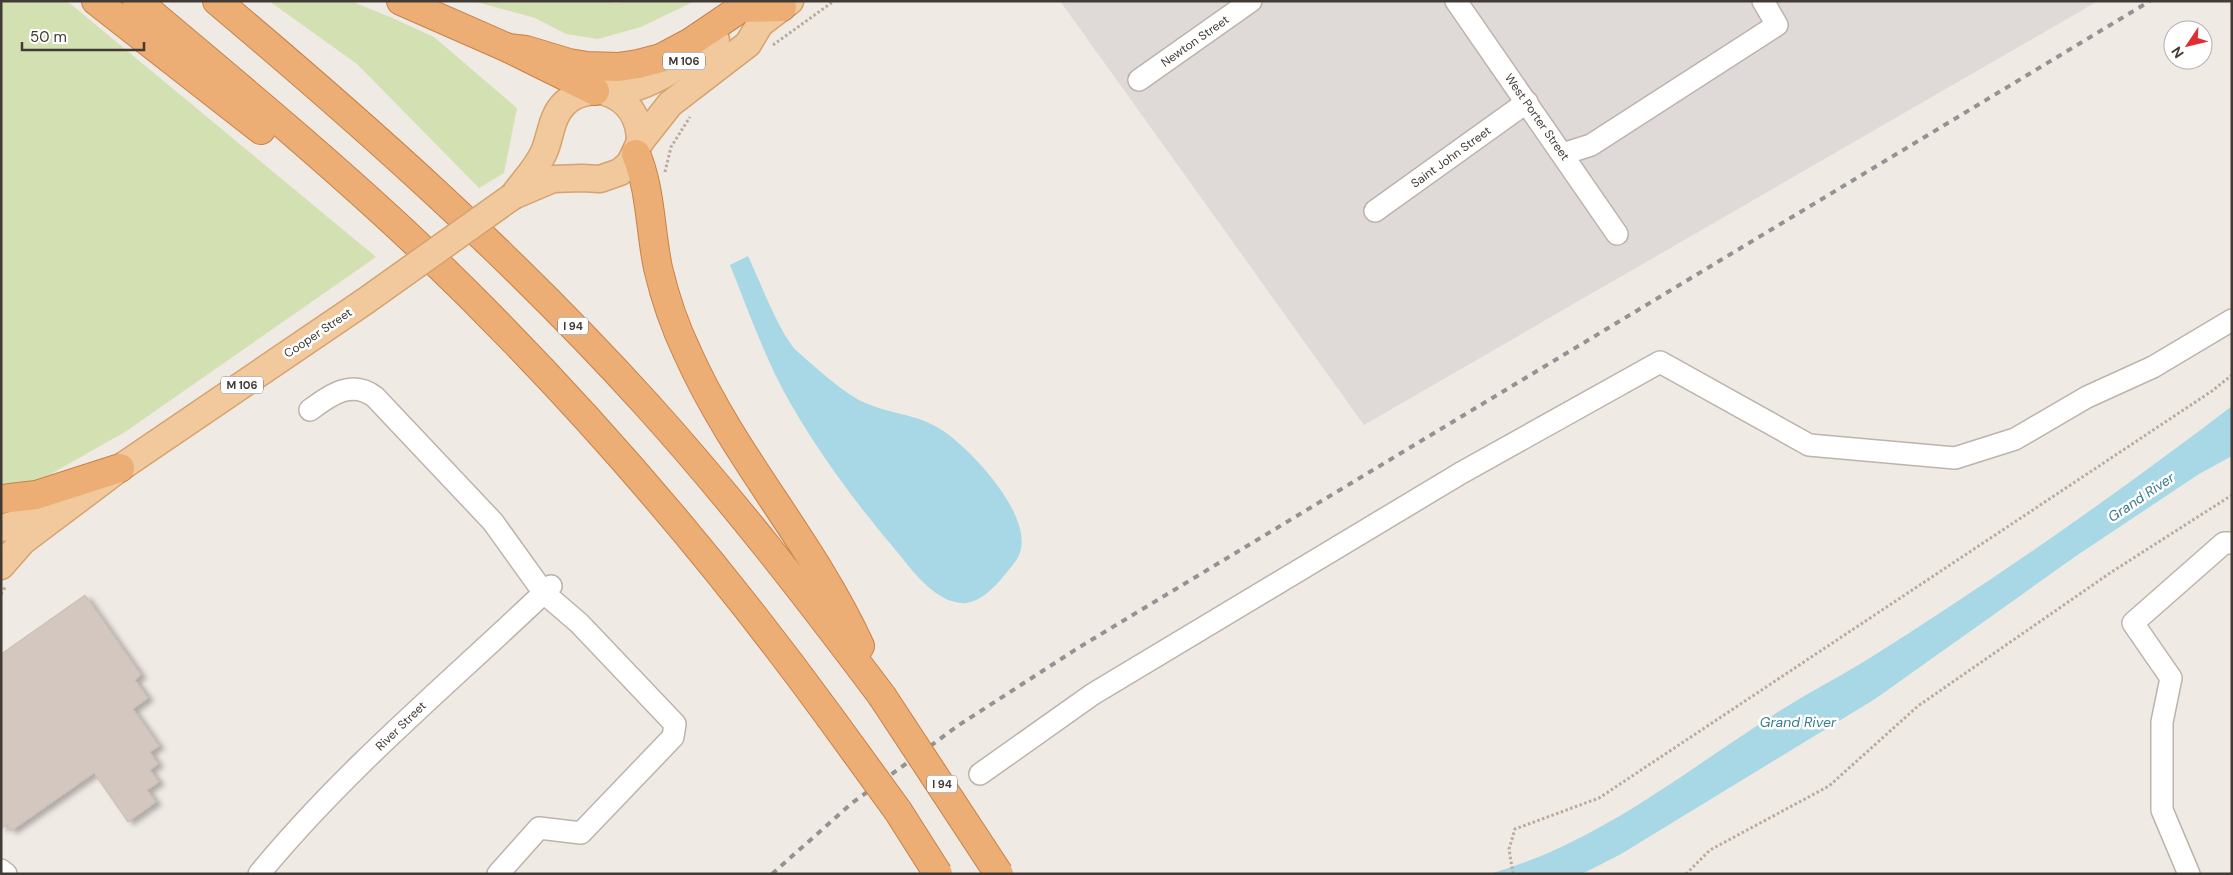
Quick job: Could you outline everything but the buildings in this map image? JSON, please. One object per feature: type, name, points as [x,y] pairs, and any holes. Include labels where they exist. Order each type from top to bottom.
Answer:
[{"type":"highway","points":[[96,1],[448,275]]},
{"type":"highway","points":[[137,1],[351,184],[448,275],[546,374],[627,462],[689,534],[783,652],[898,811],[938,874]]},
{"type":"highway","name":"I 94","points":[[217,1],[417,174],[577,331],[648,406],[715,483],[802,591],[882,696],[1000,874]]},
{"type":"highway","points":[[401,1],[600,91]]},
{"type":"highway","points":[[508,48],[526,50],[554,59],[587,66],[618,67],[638,64],[661,58],[691,42],[741,8],[786,4]]},
{"type":"highway","points":[[638,148],[663,287],[688,355],[726,422],[840,607],[882,696]]},
{"type":"highway","points":[[1,499],[36,495],[120,468]]},
{"type":"main road","name":"Cooper Street","points":[[1,566],[23,541],[120,468],[364,302],[513,196],[554,179],[582,178],[595,180],[614,176],[626,168],[658,116],[677,97],[748,44],[760,24],[786,4]]},
{"type":"main road","name":"Cooper Street","points":[[513,196],[540,159],[557,112],[565,102],[581,93],[636,87],[656,79],[737,26],[760,24]]},
{"type":"main road","points":[[600,91],[617,96],[633,111],[638,124],[638,148]]},
{"type":"main road","points":[[551,132],[553,149],[559,161],[568,170],[582,178]]},
{"type":"main road","name":"Cooper Street","points":[[1,528],[18,523],[120,468]]},
{"type":"street","name":"Newton Street","points":[[1139,80],[1251,1]]},
{"type":"street","name":"West Porter Street","points":[[1456,1],[1617,234]]},
{"type":"street","points":[[1562,154],[1591,145],[1777,25],[1764,1]]},
{"type":"street","name":"Saint John Street","points":[[1375,211],[1527,102]]},
{"type":"street","points":[[980,774],[1093,694],[1461,473],[1660,362],[1809,445],[1955,458],[2015,439],[2087,397],[2153,368],[2232,320]]},
{"type":"street","points":[[310,410],[331,395],[343,390],[364,391],[376,397],[493,522],[547,590],[672,720],[675,733],[581,834],[539,828],[498,874]]},
{"type":"street","points":[[2189,874],[2162,810],[2162,722],[2171,678],[2133,623],[2224,543],[2232,543]]},
{"type":"street","name":"River Street","points":[[259,874],[298,827],[346,777],[547,590]]},
{"type":"street","points":[[1,870],[6,874]]},
{"type":"path","points":[[1513,874],[1509,849],[1515,829],[1599,798],[2212,391],[2232,375]]},
{"type":"path","points":[[1686,874],[1710,850],[1829,786],[1918,706],[2110,573],[2232,495]]},
{"type":"shaded area","points":[[1060,1],[2098,1],[1364,425]]},
{"type":"green space","points":[[1,1],[67,1],[376,257],[125,432],[49,475],[24,483],[1,483]]},
{"type":"green space","points":[[269,1],[351,1],[434,37],[517,108],[504,173],[479,188],[357,64]]},
{"type":"green space","points":[[473,1],[608,1],[616,3],[624,1],[695,1],[641,27],[598,39],[566,34],[535,18]]},
{"type":"water","points":[[748,256],[783,332],[797,351],[835,384],[859,400],[869,405],[922,420],[942,430],[970,453],[1000,489],[1012,509],[1020,528],[1021,546],[1015,562],[988,593],[966,603],[958,603],[937,594],[913,572],[883,536],[828,463],[792,406],[774,372],[730,265]]},
{"type":"water","name":"Grand River","points":[[2232,406],[2232,456],[2199,474],[2076,556],[1875,699],[1621,854],[1582,874],[1489,874],[1530,861],[1568,844],[1641,803],[1781,710],[1865,661],[2005,569],[2143,473]]},
{"type":"railway","points":[[772,874],[852,803],[959,725],[1078,648],[2150,1]]}]
